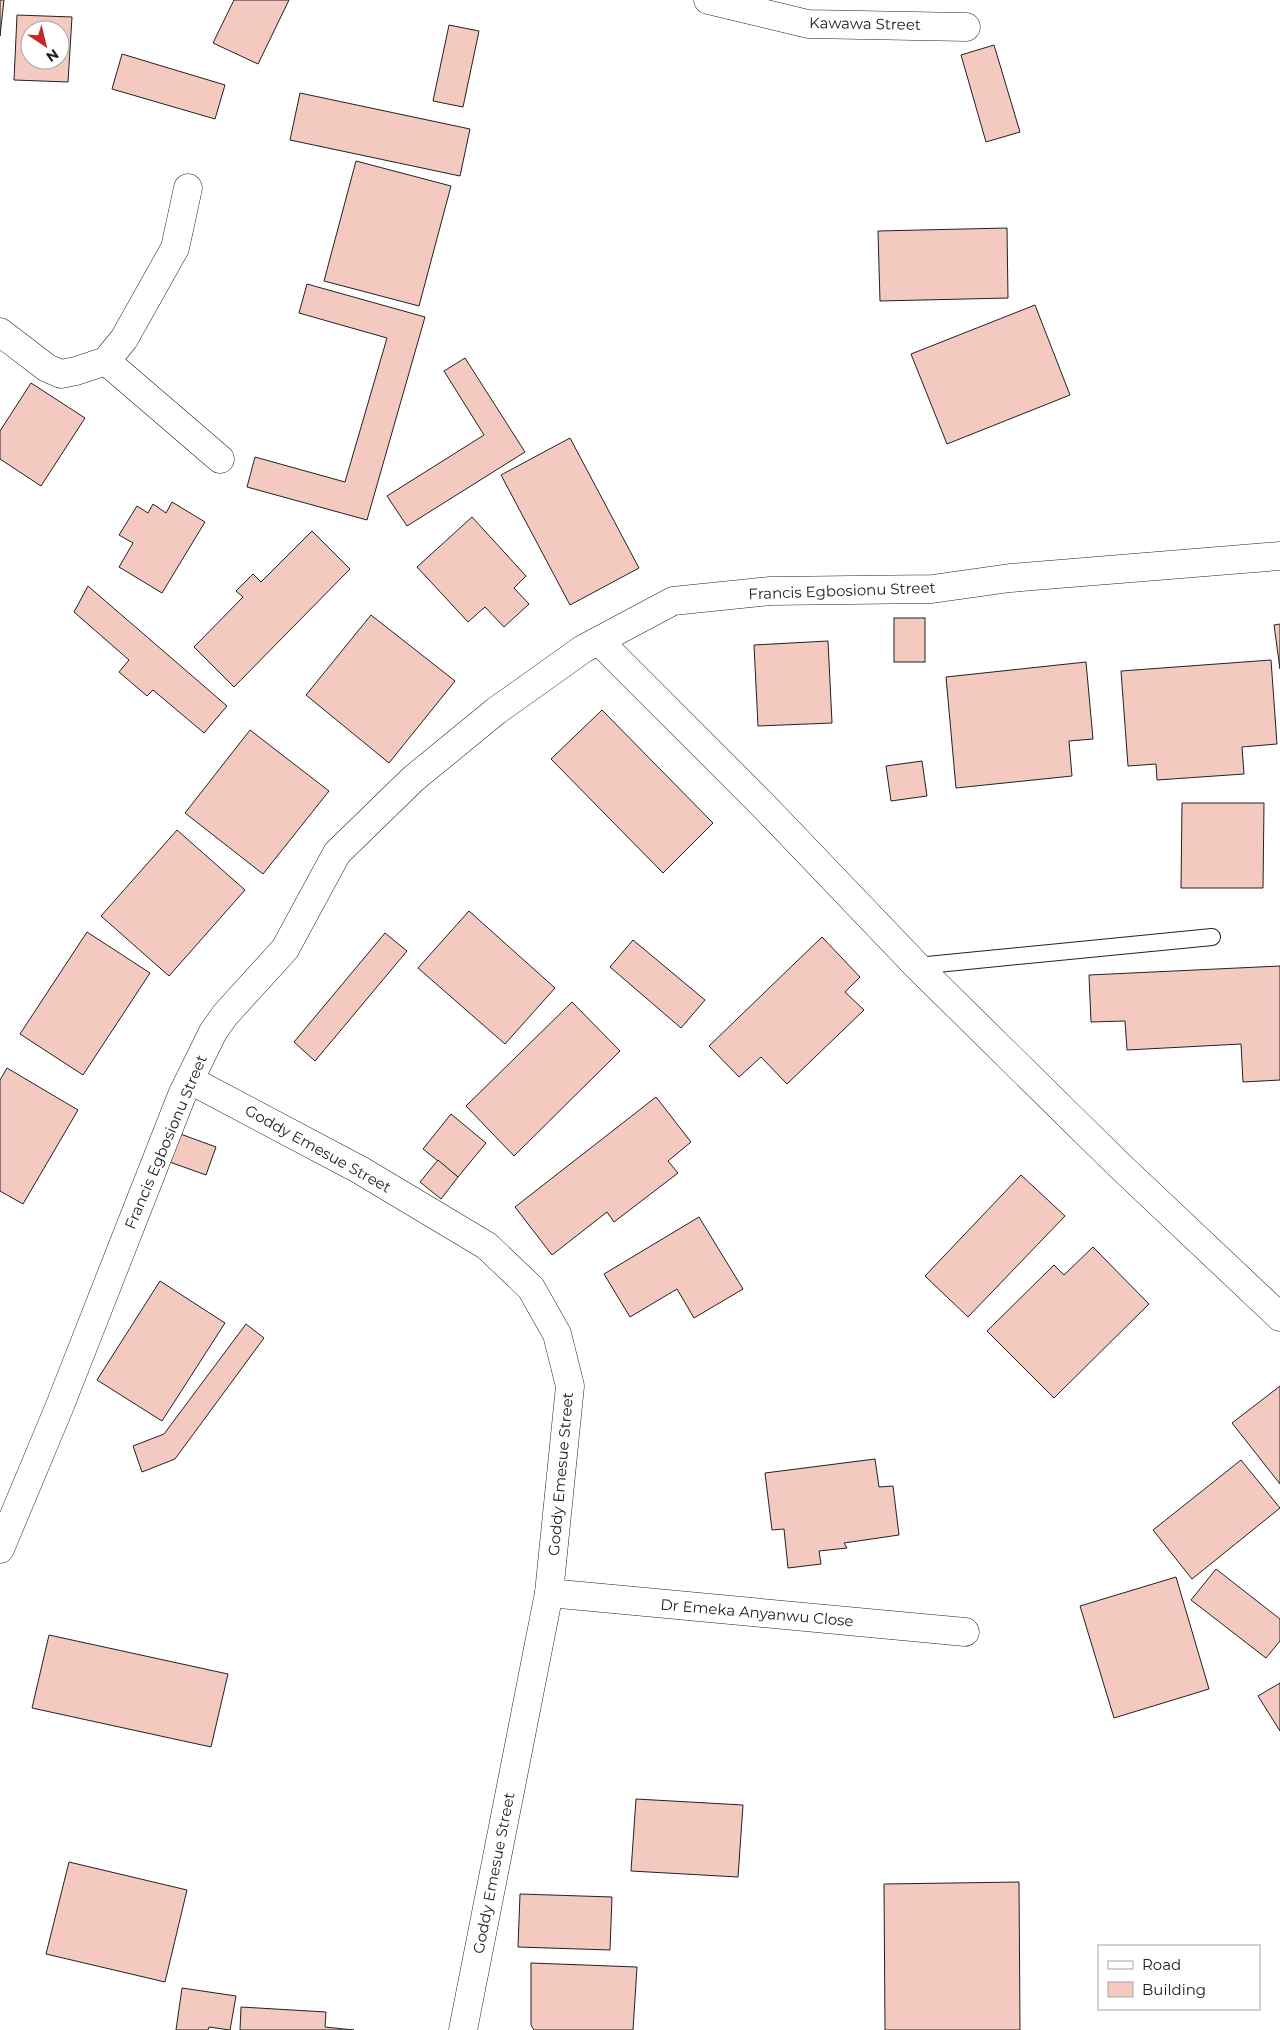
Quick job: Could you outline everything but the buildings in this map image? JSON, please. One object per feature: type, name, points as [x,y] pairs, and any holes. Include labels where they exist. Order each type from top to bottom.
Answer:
[{"type":"street","name":"Kawawa Street","points":[[708,0],[808,24],[966,27]]},
{"type":"street","points":[[0,332],[47,368],[61,374],[106,361],[124,339],[175,248],[188,188]]},
{"type":"street","points":[[106,361],[220,459]]},
{"type":"street","name":"Francis Egbosionu Street","points":[[0,1549],[59,1408],[182,1095],[213,1032],[225,1015],[285,949],[338,853],[413,779],[496,711],[583,649],[673,601],[770,591],[932,589],[1010,578],[1280,556]]},
{"type":"street","points":[[599,641],[760,802],[917,966],[1118,1164],[1280,1317]]},
{"type":"street","name":"Goddy Emesue Street","points":[[190,1080],[360,1170],[487,1246],[532,1288],[557,1334],[570,1386],[549,1593],[463,2030]]},
{"type":"street","name":"Dr Emeka Anyanwu Close","points":[[549,1593],[965,1632]]},
{"type":"lane","points":[[917,966],[1212,937]]}]
